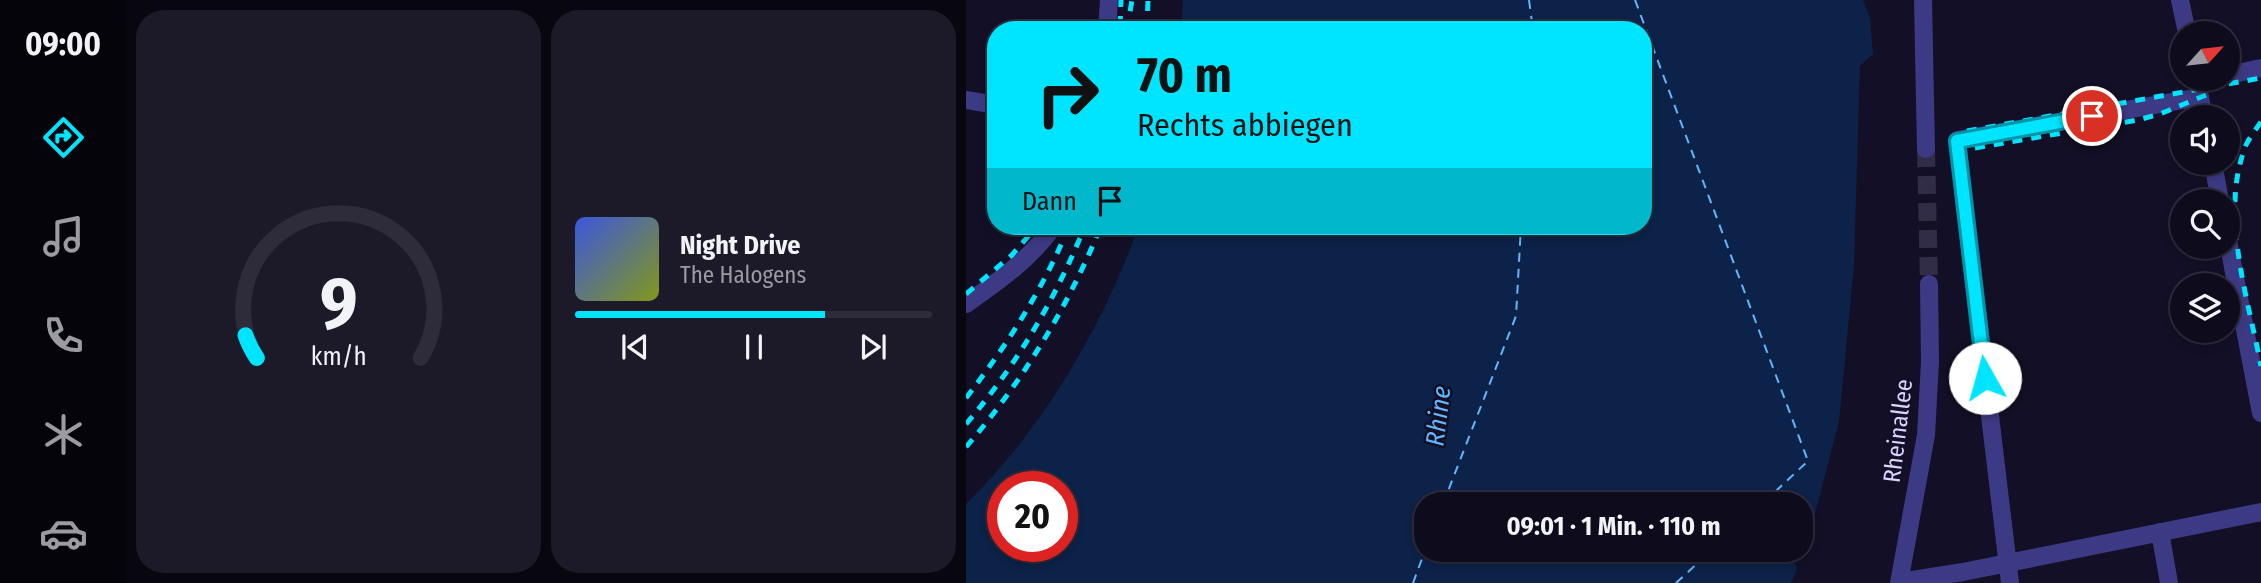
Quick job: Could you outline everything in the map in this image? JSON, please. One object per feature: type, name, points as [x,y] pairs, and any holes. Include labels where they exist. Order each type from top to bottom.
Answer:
[{"type":"street","points":[[1108,21],[1109,0]]},
{"type":"street","points":[[1923,0],[1926,149]]},
{"type":"street","points":[[2180,0],[2184,21]]},
{"type":"street","points":[[2240,72],[2261,68]]},
{"type":"street","points":[[2010,583],[1957,141],[2170,91]]},
{"type":"street","points":[[966,100],[987,104]]},
{"type":"street","points":[[966,304],[1014,270],[1047,235]]},
{"type":"street","points":[[2231,259],[2261,413]]},
{"type":"street","name":"Rheinallee","points":[[1899,582],[1926,435],[1930,284]]},
{"type":"street","points":[[1899,582],[2261,512]]},
{"type":"street","points":[[2160,533],[2169,583]]},
{"type":"water","name":"Rhine","points":[[1183,0],[1863,0],[1870,18],[1873,54],[1860,66],[1854,265],[1839,422],[1813,521],[1813,492],[1414,492],[1414,562],[1795,562],[1797,569],[1791,583],[966,583],[966,504],[987,482],[987,562],[1078,562],[1078,471],[997,471],[1068,374],[1107,302],[1135,235],[1652,235],[1652,21],[1182,21]]},
{"type":"ferry route","points":[[1529,0],[1532,21]]},
{"type":"ferry route","points":[[1635,0],[1643,21]]},
{"type":"ferry route","points":[[1652,45],[1808,461],[1775,492]]},
{"type":"ferry route","points":[[1448,492],[1516,316],[1520,235]]},
{"type":"ferry route","points":[[1413,583],[1421,562]]},
{"type":"ferry route","points":[[1676,583],[1699,562]]},
{"type":"tunnel","points":[[1926,149],[1929,284]]},
{"type":"railway","points":[[1120,21],[1121,0]]},
{"type":"railway","points":[[1128,21],[1132,0]]},
{"type":"railway","points":[[1147,21],[1148,0]]},
{"type":"railway","points":[[1967,131],[2261,78]]},
{"type":"railway","points":[[1975,148],[2138,120],[2206,95]]},
{"type":"railway","points":[[2261,122],[2246,145],[2238,171],[2235,198],[2238,255],[2261,366]]},
{"type":"railway","points":[[966,294],[1012,255],[1029,235]]},
{"type":"railway","points":[[966,398],[1023,315],[1048,272],[1065,235]]},
{"type":"railway","points":[[966,424],[985,402],[1034,330],[1081,235]]},
{"type":"railway","points":[[966,447],[1006,396],[1042,342],[1074,285],[1097,235]]},
{"type":"route","points":[[1985,378],[1957,141],[2092,116]]}]
